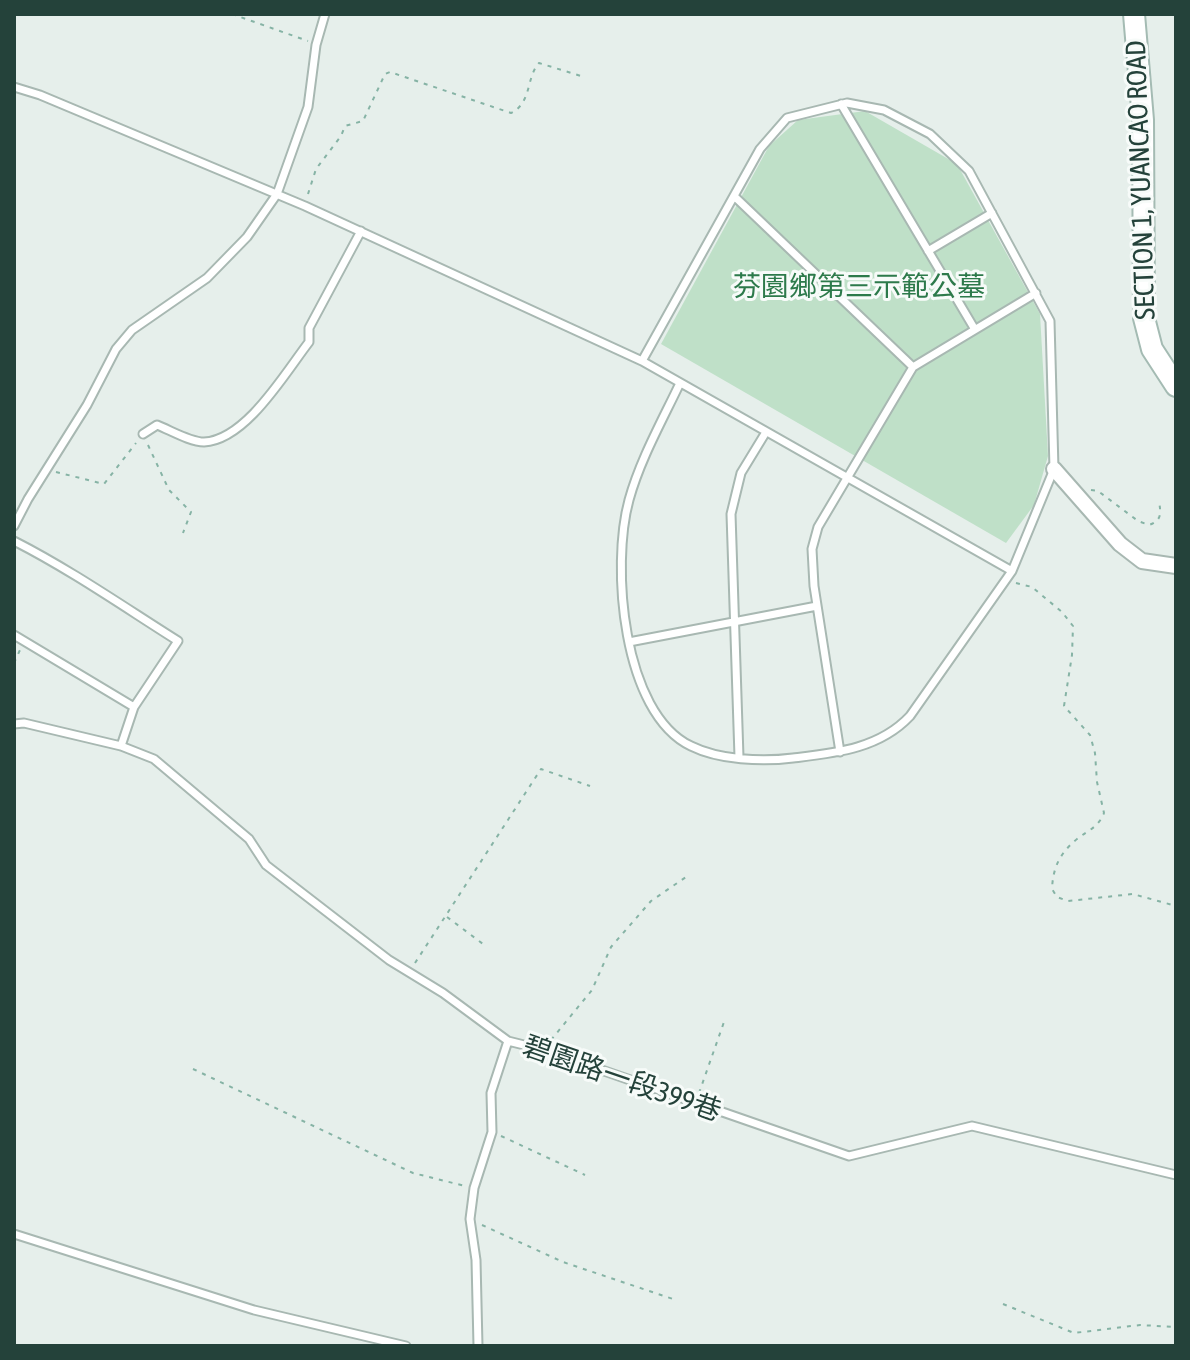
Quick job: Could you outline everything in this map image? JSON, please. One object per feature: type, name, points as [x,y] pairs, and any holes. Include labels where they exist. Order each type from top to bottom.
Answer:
[{"type":"main road","name":"SECTION 1, YUANCAO ROAD","points":[[1134,14],[1143,120],[1144,318],[1152,349],[1176,386]]},
{"type":"street","points":[[1054,469],[1120,544],[1142,561],[1176,566]]},
{"type":"lane","points":[[14,526],[87,405],[116,349],[132,330],[207,278],[247,237],[277,194],[308,107],[316,45],[325,14]]},
{"type":"lane","points":[[14,87],[305,206],[642,361],[1009,574]]},
{"type":"lane","points":[[841,104],[974,328]]},
{"type":"lane","points":[[642,361],[760,149],[787,118],[841,104],[884,110],[930,134],[969,171],[1050,321],[1054,469],[1009,574],[910,716],[896,730],[867,744],[840,752],[783,759],[739,757],[689,746],[653,713],[629,642],[622,600],[621,555],[628,501],[680,383]]},
{"type":"lane","points":[[734,196],[913,367]]},
{"type":"lane","points":[[928,251],[992,213]]},
{"type":"lane","points":[[143,434],[157,425],[200,442],[215,440],[252,419],[309,342],[309,328],[361,231]]},
{"type":"lane","points":[[840,752],[817,606],[812,549],[814,538],[913,367],[1036,293]]},
{"type":"lane","points":[[739,757],[731,514],[741,473],[766,432]]},
{"type":"lane","points":[[14,541],[60,564],[86,584],[178,641],[134,707],[121,746]]},
{"type":"lane","points":[[629,642],[817,606]]},
{"type":"lane","points":[[14,635],[134,707]]},
{"type":"lane","name":"碧園路一段399巷","points":[[14,724],[24,723],[121,746],[154,759],[249,839],[266,865],[408,974],[443,993],[508,1041],[544,1050],[849,1156],[972,1126],[1176,1175]]},
{"type":"lane","points":[[478,1346],[476,1260],[470,1219],[474,1188],[492,1132],[491,1093],[508,1041]]},
{"type":"lane","points":[[14,1234],[254,1310],[406,1346]]},
{"type":"path","points":[[232,14],[316,45]]},
{"type":"path","points":[[305,206],[316,169],[345,126],[363,121],[385,74],[390,72],[511,113],[517,110],[530,89],[532,70],[539,63],[581,76]]},
{"type":"path","points":[[47,469],[104,484],[143,434],[169,490],[191,512],[183,533]]},
{"type":"path","points":[[1066,484],[1098,491],[1138,521],[1149,525],[1157,521],[1161,514],[1159,501]]},
{"type":"path","points":[[1009,574],[1032,587],[1062,612],[1073,626],[1064,706],[1090,735],[1104,813],[1095,827],[1078,838],[1056,861],[1052,889],[1057,897],[1068,901],[1133,894],[1176,906]]},
{"type":"path","points":[[14,663],[24,641]]},
{"type":"path","points":[[408,974],[541,769],[590,786]]},
{"type":"path","points":[[544,1050],[592,990],[611,947],[651,901],[689,875]]},
{"type":"path","points":[[446,916],[487,947]]},
{"type":"path","points":[[695,1103],[724,1022]]},
{"type":"path","points":[[193,1069],[413,1173],[474,1188]]},
{"type":"path","points":[[492,1132],[585,1175]]},
{"type":"path","points":[[470,1219],[563,1262],[673,1299]]},
{"type":"path","points":[[1003,1304],[1074,1333],[1140,1325],[1176,1327]]},
{"type":"green space","name":"芬園鄉第三示範公墓","points":[[865,111],[957,164],[1040,314],[1048,456],[1034,505],[1006,543],[661,344],[769,146],[798,120]]}]
